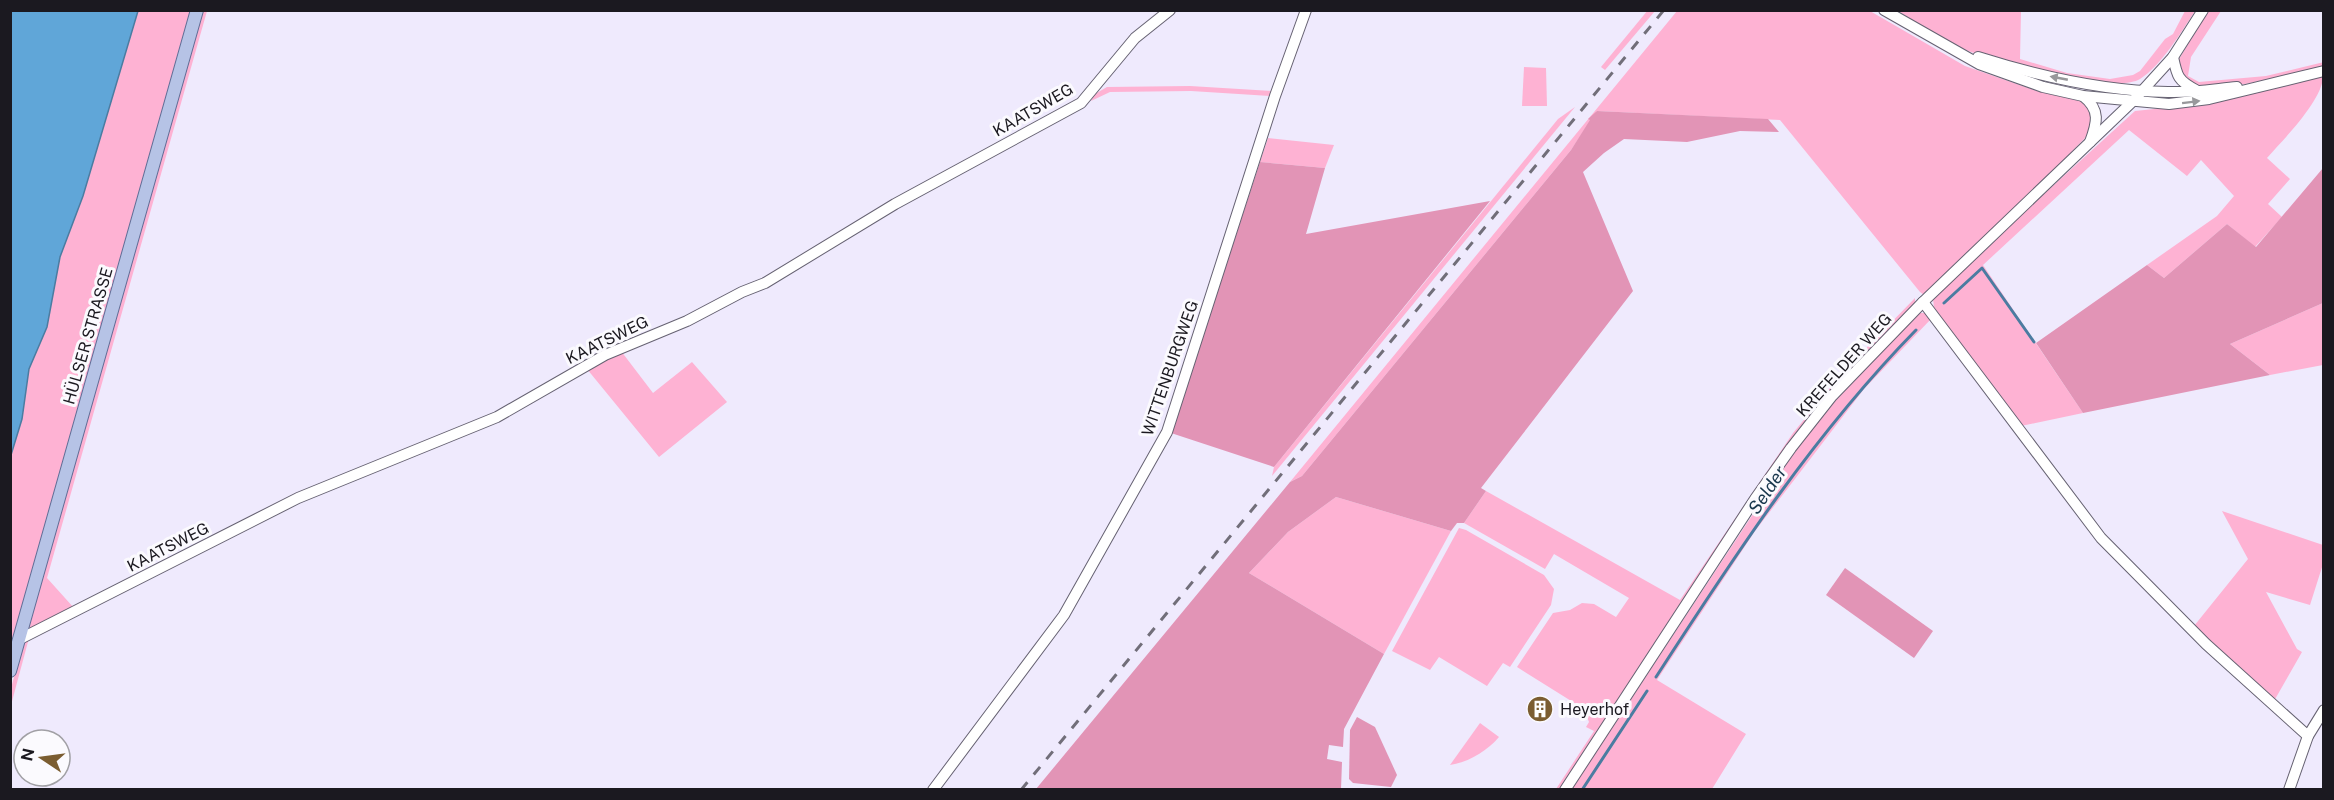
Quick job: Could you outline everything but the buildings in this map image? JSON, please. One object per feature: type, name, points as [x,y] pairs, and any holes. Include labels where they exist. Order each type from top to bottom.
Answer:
[{"type":"main road","name":"HÜLSER STRASSE","points":[[10,671],[197,10]]},
{"type":"street","name":"KAATSWEG","points":[[20,639],[298,498],[497,417],[605,355],[687,321],[742,292],[765,283],[895,204],[1081,103],[1135,38],[1170,10]]},
{"type":"street","name":"WITTENBURGWEG","points":[[933,789],[1064,615],[1167,432],[1275,96],[1306,10]]},
{"type":"street","points":[[1884,10],[1979,64],[2043,87],[2083,96],[2169,104],[2209,99],[2284,82],[2324,70]]},
{"type":"street","name":"KREFELDER WEG","points":[[1565,789],[1755,499],[1832,396],[1923,302],[2133,101],[2173,57],[2203,10]]},
{"type":"street","points":[[1949,47],[2030,73],[2143,90],[2169,92],[2284,82]]},
{"type":"street","points":[[2173,57],[2177,77],[2196,90]]},
{"type":"street","points":[[2083,96],[2093,105],[2097,117],[2089,145]]},
{"type":"street","points":[[1923,302],[2101,538],[2206,644],[2308,736]]},
{"type":"street","points":[[2289,789],[2308,736],[2324,710]]},
{"type":"shaded area","points":[[1648,10],[1655,11],[1605,70],[1601,67]]},
{"type":"shaded area","points":[[2208,10],[2221,11],[2191,57],[2188,76],[2199,82],[2266,76],[2324,62],[2323,67],[2245,84],[2196,87],[2183,81],[2178,61]]},
{"type":"shaded area","points":[[138,11],[193,11],[11,655],[11,455],[22,419],[29,369],[47,327],[60,257],[83,196]]},
{"type":"shaded area","points":[[201,11],[207,11],[47,578],[74,608],[32,631],[27,627]]},
{"type":"shaded area","points":[[1677,11],[1870,11],[1965,66],[2037,91],[2080,101],[2088,107],[2093,119],[2087,136],[1924,295],[1780,120],[1597,111],[1571,150],[1302,476],[1290,482]]},
{"type":"shaded area","points":[[1898,11],[2021,11],[2020,59],[2067,73],[2110,79],[2133,75],[2140,71],[2165,39],[2173,34],[2185,11],[2195,11],[2170,48],[2148,73],[2140,79],[2126,83],[2105,83],[2024,68],[1976,54],[1953,44]]},
{"type":"shaded area","points":[[1524,67],[1546,68],[1547,106],[1522,106]]},
{"type":"shaded area","points":[[2323,76],[2321,86],[2310,108],[2267,158],[2290,179],[2268,204],[2282,217],[2255,247],[2227,224],[2164,278],[2147,265],[2217,216],[2234,196],[2201,160],[2187,176],[2129,130],[1983,265],[2083,413],[2021,426],[1934,307],[1933,299],[2135,111],[2202,104]]},
{"type":"shaded area","points":[[1190,86],[1272,91],[1270,96],[1191,91],[1110,92],[1091,101],[1095,94],[1107,87]]},
{"type":"shaded area","points":[[1575,107],[1272,476],[1274,467],[1558,119]]},
{"type":"shaded area","points":[[1597,111],[1768,119],[1779,132],[1740,131],[1687,142],[1624,139],[1583,172],[1633,291],[1481,488],[1486,491],[1464,523],[1457,523],[1451,531],[1336,497],[1288,532],[1249,573],[1384,654],[1344,729],[1343,747],[1329,745],[1327,759],[1342,762],[1341,789],[1036,789],[1290,482],[1302,476],[1571,150],[1590,120],[1588,119]]},
{"type":"shaded area","points":[[1268,138],[1334,145],[1325,168],[1260,162]]},
{"type":"shaded area","points":[[1260,162],[1325,168],[1306,234],[1490,201],[1274,467],[1171,433]]},
{"type":"shaded area","points":[[2323,168],[2323,303],[2230,344],[2270,375],[2083,413],[2036,343],[2147,265],[2164,278],[2227,224],[2256,247]]},
{"type":"shaded area","points":[[1915,298],[1915,303],[1846,375],[1560,789],[1556,789],[1594,731],[1586,727],[1589,722],[1584,709],[1517,667],[1553,613],[1570,610],[1582,603],[1594,604],[1616,617],[1629,598],[1554,554],[1545,569],[1464,523],[1486,491],[1680,600],[1793,433],[1844,371]]},
{"type":"shaded area","points":[[2323,303],[2323,365],[2270,375],[2230,344]]},
{"type":"shaded area","points":[[1920,313],[1927,313],[1931,319],[1864,389],[1755,531],[1657,680],[1746,734],[1712,789],[1571,790],[1796,449],[1845,389]]},
{"type":"shaded area","points":[[621,351],[653,393],[692,362],[727,402],[659,457],[587,369]]},
{"type":"shaded area","points":[[1336,497],[1451,531],[1384,654],[1249,573],[1288,532]]},
{"type":"shaded area","points":[[2222,511],[2323,545],[2323,564],[2310,605],[2266,592],[2297,649],[2302,652],[2274,701],[2194,626],[2248,559]]},
{"type":"shaded area","points":[[1459,528],[1544,575],[1554,589],[1551,605],[1510,667],[1503,663],[1487,686],[1439,657],[1430,670],[1392,651]]},
{"type":"shaded area","points":[[1845,568],[1933,631],[1914,658],[1826,595]]},
{"type":"shaded area","points":[[29,638],[11,705],[11,688],[24,641]]},
{"type":"shaded area","points":[[1357,717],[1375,727],[1397,775],[1391,787],[1353,783],[1349,779],[1350,730]]},
{"type":"shaded area","points":[[1480,723],[1499,737],[1477,755],[1450,765]]},
{"type":"water","points":[[11,10],[138,11],[83,196],[60,257],[47,327],[29,369],[22,419],[11,455]]},
{"type":"waterway","name":"Selder","points":[[1944,303],[1982,268],[2034,342]]},
{"type":"waterway","name":"Selder","points":[[1656,677],[1777,497],[1843,411],[1916,330]]},
{"type":"waterway","name":"Selder","points":[[1582,790],[1647,691]]},
{"type":"railway","points":[[1021,790],[1664,10]]},
{"type":"place","name":"Heyerhof","points":[[1540,709]]}]
